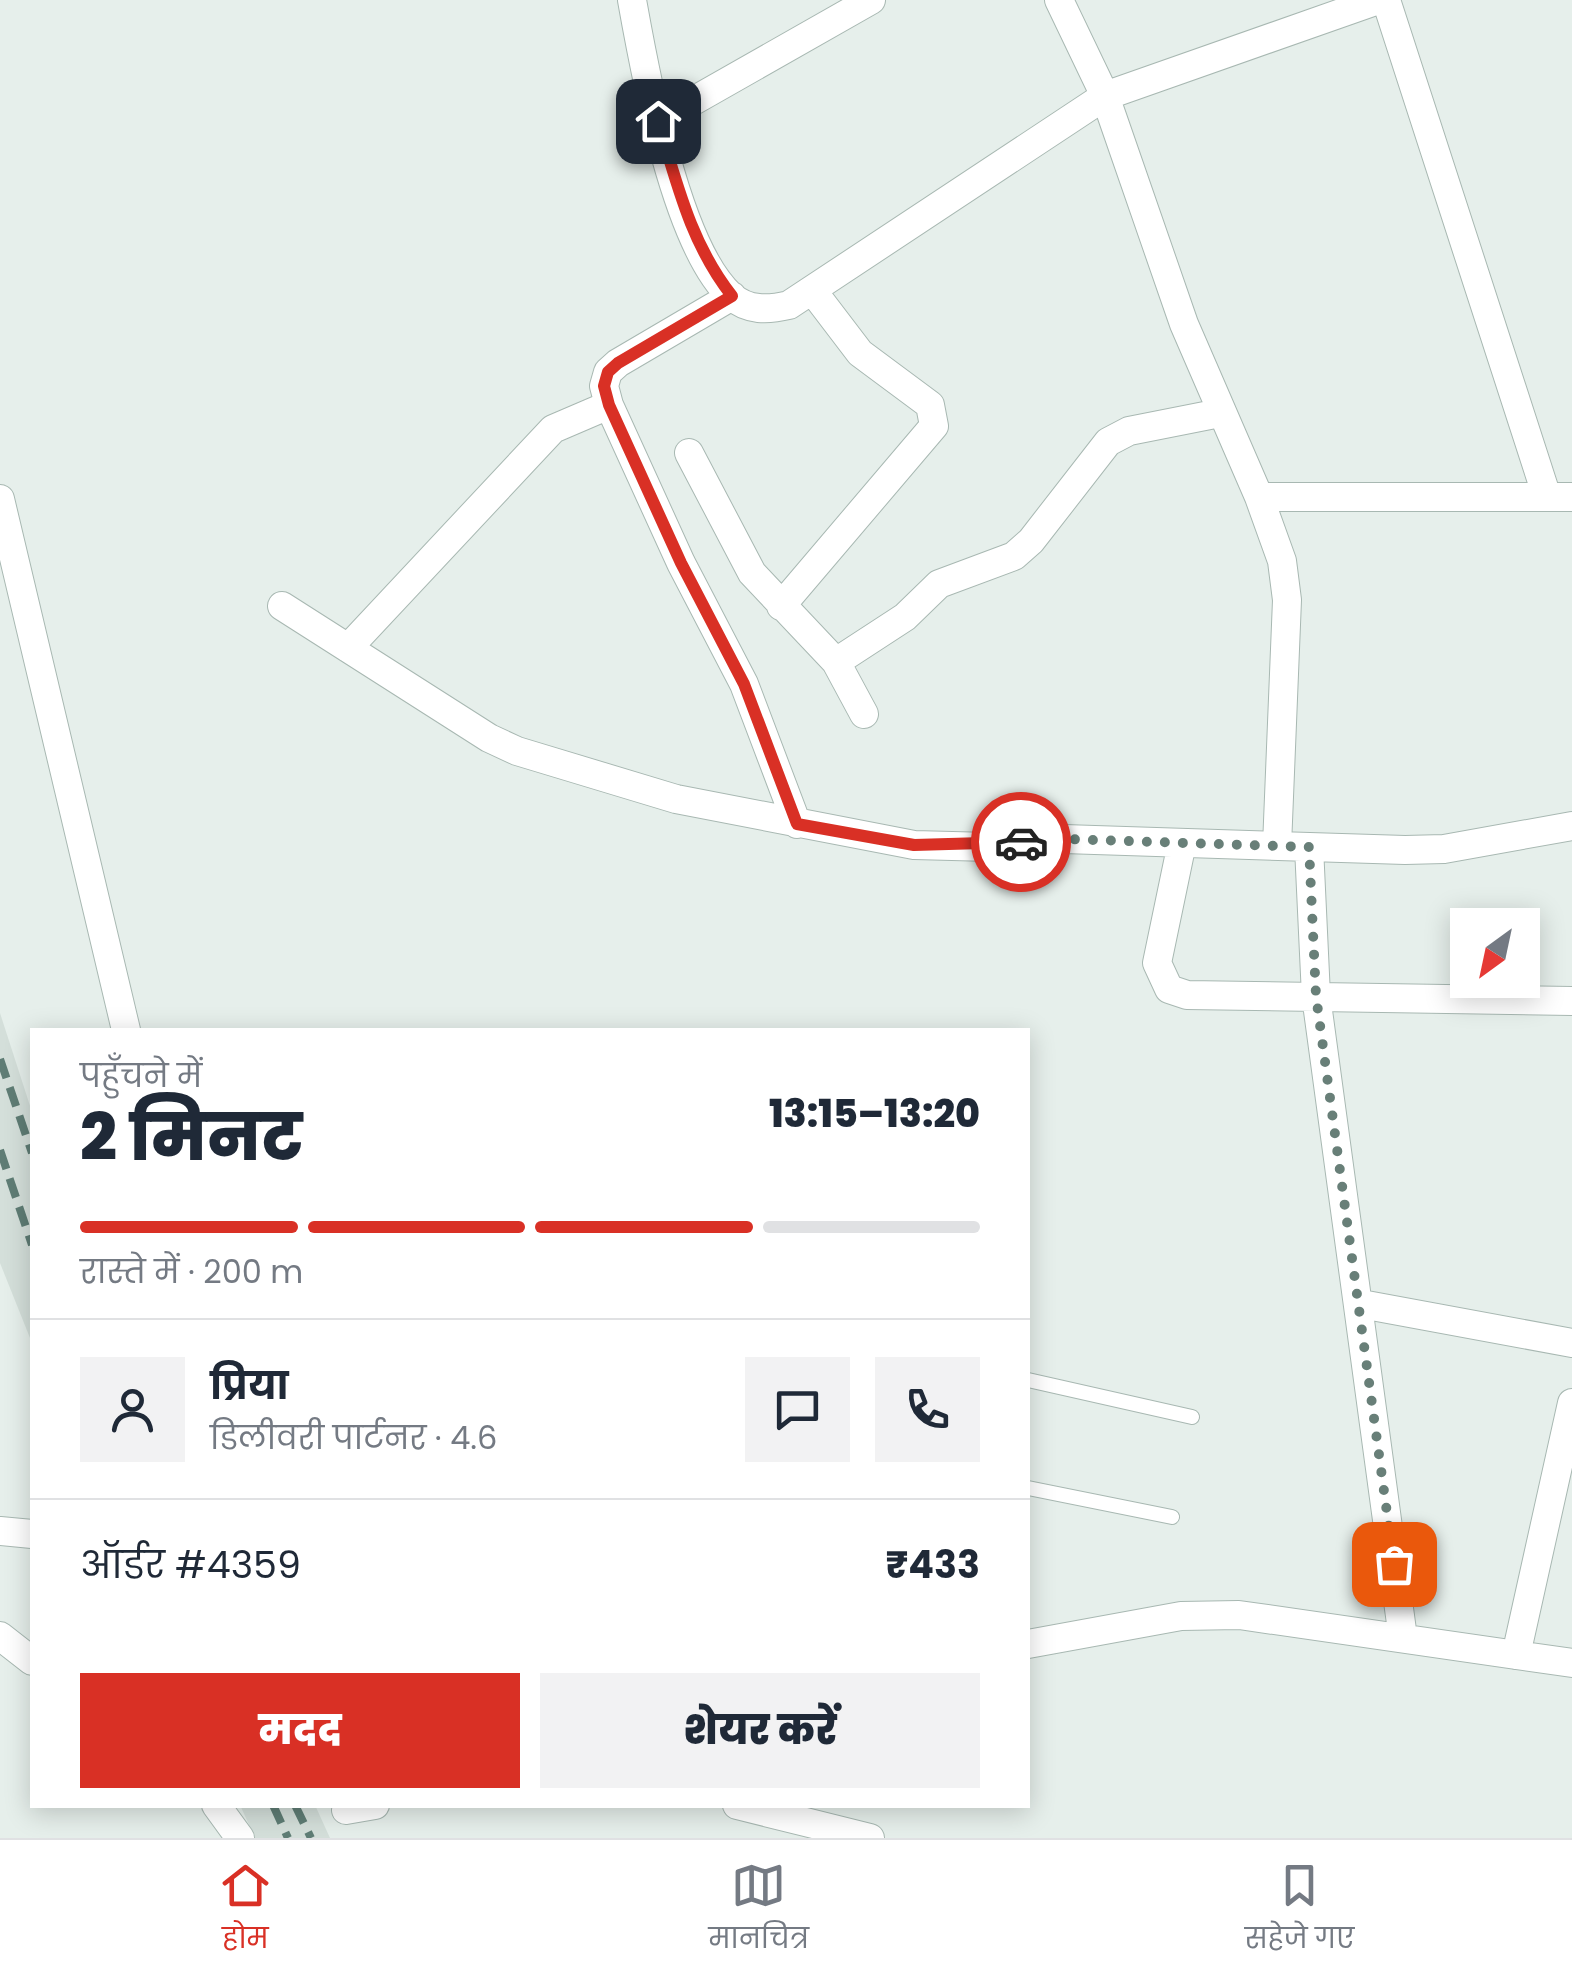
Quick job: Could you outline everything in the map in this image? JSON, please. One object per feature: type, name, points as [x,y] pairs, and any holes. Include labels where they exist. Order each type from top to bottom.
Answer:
[{"type":"street","points":[[632,0],[658,121],[695,238],[709,268],[732,296],[751,308],[770,309],[789,306],[1104,96],[1378,0]]},
{"type":"street","points":[[658,121],[871,0]]},
{"type":"street","points":[[1060,0],[1104,96],[1184,324],[1260,497],[1282,561],[1286,600],[1277,846]]},
{"type":"street","points":[[1260,497],[1560,497],[1386,0]]},
{"type":"street","points":[[782,606],[934,426],[936,416],[930,406],[860,353],[812,290]]},
{"type":"street","points":[[732,296],[608,372],[604,386],[681,563],[744,684],[797,824]]},
{"type":"street","points":[[348,648],[554,429],[609,405]]},
{"type":"street","points":[[836,662],[890,628],[940,584],[1014,556],[1031,542],[1108,442],[1129,432],[1220,413]]},
{"type":"street","points":[[689,453],[739,553],[782,606],[836,662],[864,714]]},
{"type":"street","points":[[0,499],[126,1028]]},
{"type":"street","points":[[282,606],[489,738],[517,751],[676,799],[876,841],[990,847],[1064,839],[1444,849],[1572,826]]},
{"type":"street","points":[[1182,842],[1157,963],[1169,989],[1186,994],[1572,1001]]},
{"type":"street","points":[[1309,847],[1316,996],[1361,1304],[1403,1638]]},
{"type":"street","points":[[1361,1304],[1572,1343]]},
{"type":"street","points":[[1516,1655],[1572,1403]]},
{"type":"street","points":[[0,1531],[30,1534]]},
{"type":"street","points":[[1030,1644],[1181,1616],[1239,1616],[1572,1664]]},
{"type":"street","points":[[0,1636],[30,1659]]},
{"type":"street","points":[[218,1808],[240,1838]]},
{"type":"street","points":[[346,1810],[358,1808]]},
{"type":"street","points":[[775,1808],[870,1838]]},
{"type":"lane","points":[[1030,1380],[1192,1417]]},
{"type":"lane","points":[[1030,1488],[1172,1517]]},
{"type":"shaded area","points":[[0,1013],[30,1106],[30,1338],[0,1263]]},
{"type":"shaded area","points":[[241,1808],[316,1808],[330,1838],[255,1838]]},
{"type":"railway","points":[[0,1059],[30,1147]]},
{"type":"railway","points":[[0,1150],[30,1239]]},
{"type":"railway","points":[[274,1808],[288,1838]]},
{"type":"railway","points":[[296,1808],[311,1838]]},
{"type":"way so far","points":[[1021,842],[1064,839],[1309,847],[1316,996],[1394,1564]]},
{"type":"route","points":[[658,121],[695,238],[709,268],[732,296],[618,363],[608,372],[604,386],[619,430],[681,563],[744,684],[797,824],[914,845],[990,847],[1021,842]]}]
